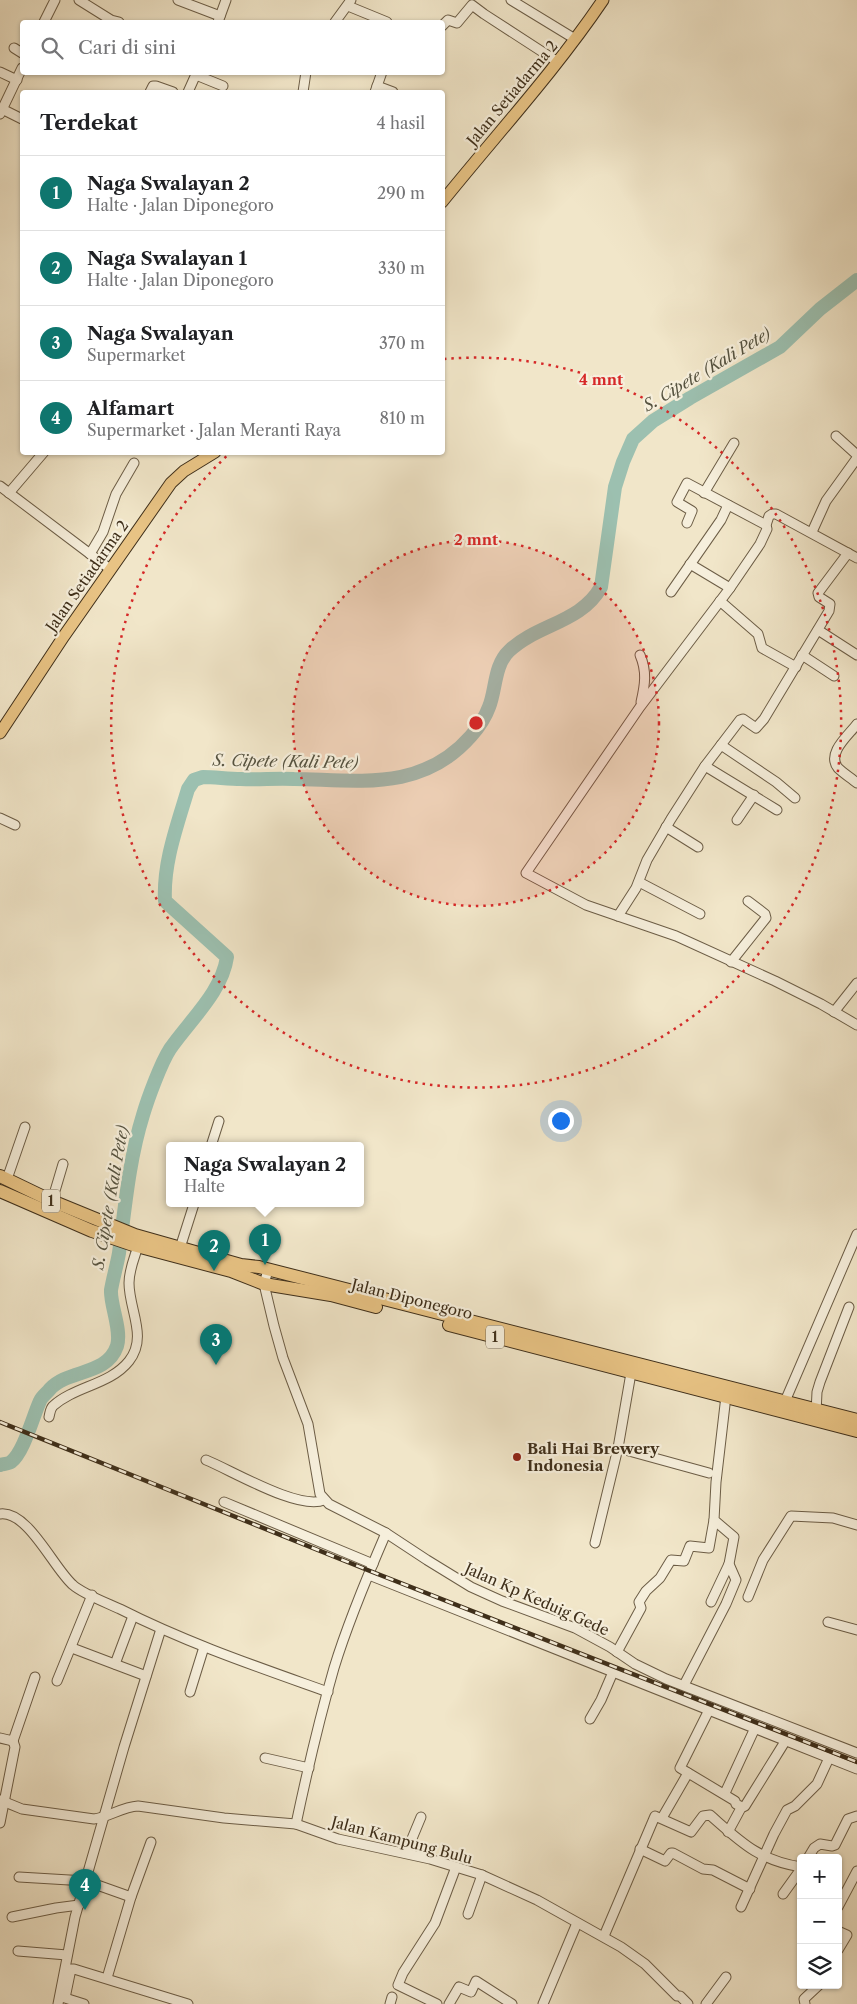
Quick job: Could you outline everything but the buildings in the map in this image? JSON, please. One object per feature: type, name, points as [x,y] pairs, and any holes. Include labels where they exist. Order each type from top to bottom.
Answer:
[{"type":"highway","name":"1","points":[[3,1177],[52,1201],[98,1227]]},
{"type":"highway","name":"1","points":[[0,1190],[135,1242]]},
{"type":"highway","name":"Jalan Diponegoro","points":[[135,1242],[179,1253],[268,1270],[782,1406],[816,1414],[857,1420]]},
{"type":"highway","name":"Jalan Diponegoro","points":[[179,1253],[264,1284],[332,1295],[630,1373],[726,1396],[782,1406]]},
{"type":"highway","name":"Jalan Diponegoro","points":[[816,1414],[857,1431]]},
{"type":"main road","name":"Jalan Setiadarma 2","points":[[445,198],[558,62],[603,0]]},
{"type":"main road","name":"Jalan Setiadarma 2","points":[[0,733],[44,664],[175,478],[210,455]]},
{"type":"street","points":[[45,20],[55,0]]},
{"type":"street","points":[[80,0],[111,20]]},
{"type":"street","points":[[178,0],[219,19],[226,0]]},
{"type":"street","points":[[511,0],[575,39]]},
{"type":"street","points":[[337,20],[350,3],[383,20]]},
{"type":"street","points":[[445,23],[448,20],[458,22],[472,5],[558,62]]},
{"type":"street","points":[[0,72],[17,80]]},
{"type":"street","points":[[20,73],[1,112],[20,118]]},
{"type":"street","points":[[189,90],[196,75]]},
{"type":"street","points":[[199,75],[223,86]]},
{"type":"street","points":[[302,90],[305,75]]},
{"type":"street","points":[[376,89],[381,75]]},
{"type":"street","points":[[151,90],[153,86],[156,86],[167,90]]},
{"type":"street","points":[[812,532],[826,502],[857,456],[836,436]]},
{"type":"street","points":[[704,493],[734,444]]},
{"type":"street","points":[[9,493],[41,455]]},
{"type":"street","points":[[90,554],[103,532],[116,494],[134,462]]},
{"type":"street","points":[[687,523],[692,511],[677,502],[686,484],[766,525]]},
{"type":"street","points":[[0,486],[110,569]]},
{"type":"street","points":[[671,592],[721,520],[728,505]]},
{"type":"street","points":[[857,558],[776,514],[769,516],[766,525],[767,529],[760,544],[730,588],[640,707],[526,873],[576,900],[676,936],[783,985],[857,1025]]},
{"type":"street","points":[[618,916],[666,827],[705,766],[740,720],[743,719],[754,727],[758,727],[830,608],[830,604],[819,597],[818,593],[848,553]]},
{"type":"street","points":[[690,564],[730,588]]},
{"type":"street","points":[[720,601],[758,634],[762,648],[796,667]]},
{"type":"street","points":[[818,630],[857,655]]},
{"type":"street","points":[[802,655],[834,676]]},
{"type":"street","points":[[640,656],[646,683],[640,707]]},
{"type":"street","points":[[856,726],[836,750],[835,758],[838,767],[857,783]]},
{"type":"street","points":[[721,745],[776,782],[795,798]]},
{"type":"street","points":[[705,766],[777,810]]},
{"type":"street","points":[[737,820],[754,796]]},
{"type":"street","points":[[0,818],[15,825]]},
{"type":"street","points":[[666,827],[698,847]]},
{"type":"street","points":[[638,882],[700,914]]},
{"type":"street","points":[[731,962],[766,918],[765,914],[748,901]]},
{"type":"street","points":[[834,1012],[857,983]]},
{"type":"street","points":[[212,1142],[219,1121]]},
{"type":"street","points":[[3,1177],[25,1127]]},
{"type":"street","points":[[52,1201],[63,1164]]},
{"type":"street","points":[[179,1253],[193,1207]]},
{"type":"street","points":[[782,1406],[857,1234]]},
{"type":"street","points":[[49,1417],[54,1406],[119,1370],[134,1354],[138,1332],[129,1277],[135,1242]]},
{"type":"street","points":[[206,1460],[276,1492],[314,1503],[324,1500],[318,1488],[308,1424],[283,1358],[264,1284],[268,1270]]},
{"type":"street","points":[[816,1414],[820,1382],[849,1307]]},
{"type":"street","points":[[595,1543],[618,1448],[630,1373]]},
{"type":"street","points":[[618,1652],[641,1608],[639,1602],[646,1591],[660,1578],[671,1560],[684,1561],[689,1546],[709,1548],[714,1520],[716,1482],[726,1396]]},
{"type":"street","points":[[618,1448],[709,1473]]},
{"type":"street","name":"Jalan Kp Keduig Gede","points":[[324,1500],[335,1508],[386,1533],[471,1587],[510,1604],[575,1628],[618,1652],[635,1664],[857,1753]]},
{"type":"street","points":[[224,1502],[373,1564]]},
{"type":"street","points":[[0,1514],[12,1514],[42,1543],[74,1586],[134,1616],[204,1647],[328,1692]]},
{"type":"street","points":[[748,1597],[763,1560],[791,1516],[833,1518],[857,1525]]},
{"type":"street","points":[[711,1602],[729,1564],[734,1537],[714,1520]]},
{"type":"street","points":[[296,1824],[328,1692],[344,1640],[386,1533]]},
{"type":"street","points":[[684,1685],[735,1582],[736,1578],[729,1564]]},
{"type":"street","points":[[369,1575],[857,1769]]},
{"type":"street","points":[[57,1681],[92,1595]]},
{"type":"street","points":[[115,1664],[134,1616]]},
{"type":"street","points":[[828,1622],[857,1630]]},
{"type":"street","points":[[58,2004],[79,1905],[161,1628]]},
{"type":"street","points":[[190,1692],[204,1647]]},
{"type":"street","points":[[72,1648],[146,1676]]},
{"type":"street","points":[[590,1719],[613,1672]]},
{"type":"street","points":[[0,1823],[2,1801],[15,1745],[13,1741],[34,1677]]},
{"type":"street","points":[[709,1710],[680,1767],[725,1793],[736,1804],[746,1806],[786,1740]]},
{"type":"street","points":[[725,1793],[755,1728]]},
{"type":"street","points":[[0,1738],[13,1741]]},
{"type":"street","points":[[265,1758],[309,1768]]},
{"type":"street","points":[[741,1907],[787,1810],[795,1806],[817,1784],[829,1758]]},
{"type":"street","points":[[662,1818],[688,1773]]},
{"type":"street","points":[[2,1801],[22,1809],[94,1819],[104,1817]]},
{"type":"street","name":"Jalan Kampung Bulu","points":[[104,1817],[129,1806],[138,1806],[224,1818],[296,1824],[338,1839],[406,1853],[482,1875],[537,1900],[604,1936],[645,1964],[677,1996],[680,1996],[688,2004]]},
{"type":"street","points":[[728,1832],[742,1806]]},
{"type":"street","points":[[604,1936],[654,1817],[662,1818],[691,1832],[703,1816],[710,1816],[745,1846],[782,1864],[797,1867]]},
{"type":"street","points":[[810,1854],[814,1848],[820,1844],[835,1845],[848,1819],[857,1816]]},
{"type":"street","points":[[406,1853],[421,1817]]},
{"type":"street","points":[[107,1978],[131,1897],[151,1842]]},
{"type":"street","points":[[640,1849],[666,1861],[671,1853],[674,1853],[750,1888]]},
{"type":"street","points":[[438,2004],[398,1985],[403,1973],[435,1923],[456,1867]]},
{"type":"street","points":[[783,1894],[797,1874]]},
{"type":"street","points":[[468,1914],[482,1875]]},
{"type":"street","points":[[842,1894],[856,1876]]},
{"type":"street","points":[[18,1877],[86,1882],[131,1897]]},
{"type":"street","points":[[12,1916],[79,1905]]},
{"type":"street","points":[[543,2004],[577,1923]]},
{"type":"street","points":[[842,1933],[846,1935],[842,1942]]},
{"type":"street","points":[[18,1951],[67,1955]]},
{"type":"street","points":[[84,2004],[65,2001],[71,1970],[74,1969],[188,2004]]},
{"type":"street","points":[[706,2004],[726,1977]]},
{"type":"street","points":[[448,2004],[459,1987],[471,1992],[476,1981],[512,2004]]},
{"type":"street","points":[[805,2004],[804,1999],[815,1989]]},
{"type":"waterway","name":"S. Cipete (Kali Pete)","points":[[0,1465],[10,1463],[16,1457],[41,1399],[50,1389],[67,1378],[105,1363],[112,1356],[117,1346],[118,1333],[111,1290],[119,1253],[131,1166],[138,1132],[166,1055],[212,994],[224,970],[227,957],[165,901],[168,859],[188,789],[194,780],[203,777],[342,781],[388,779],[411,774],[432,766],[452,754],[471,736],[483,719],[491,700],[498,670],[509,651],[520,642],[582,608],[601,587],[615,487],[633,439],[653,421],[780,347],[820,309],[857,280]]},
{"type":"railway","points":[[0,1422],[370,1571],[857,1762]]},
{"type":"place","name":"Naga Swalayan 2","points":[[265,1265]]},
{"type":"place","name":"Naga Swalayan 1","points":[[214,1271]]},
{"type":"place","name":"Naga Swalayan","points":[[216,1365]]},
{"type":"place","name":"Bali Hai Brewery Indonesia","points":[[517,1457]]},
{"type":"place","name":"Alfamart","points":[[85,1910]]}]
